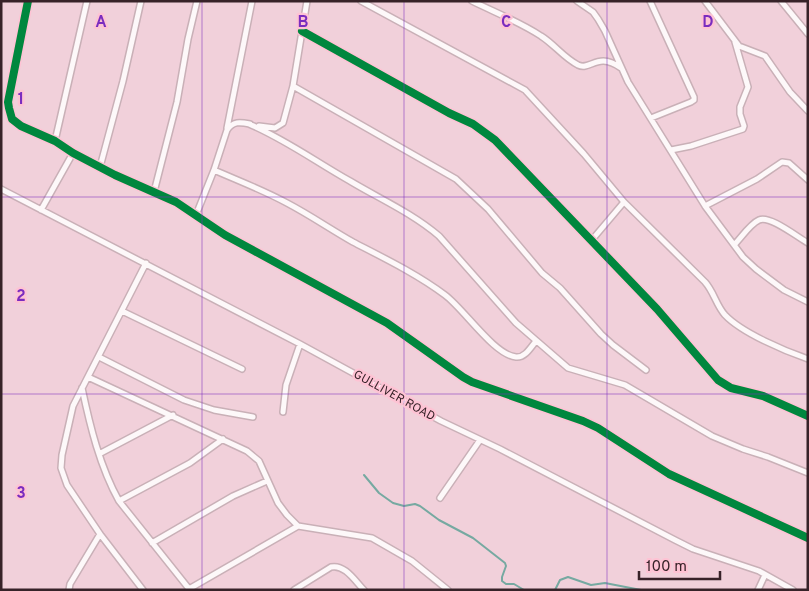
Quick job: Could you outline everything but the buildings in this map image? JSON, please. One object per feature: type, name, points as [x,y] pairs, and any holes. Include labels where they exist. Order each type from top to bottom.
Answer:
[{"type":"street","points":[[28,1],[8,108],[12,119],[16,123],[55,141],[73,153],[128,181],[176,202],[225,235],[387,323],[452,370],[472,382],[583,421],[598,428],[670,474],[808,538]]},
{"type":"street","points":[[55,141],[87,1]]},
{"type":"street","points":[[100,167],[123,81],[141,1]]},
{"type":"street","points":[[154,192],[174,111],[197,1]]},
{"type":"street","points":[[196,215],[227,130],[252,1]]},
{"type":"street","points":[[227,130],[236,122],[270,128],[280,126],[282,123],[293,86],[307,1]]},
{"type":"street","points":[[361,1],[525,90],[584,154],[624,202],[705,282],[727,317],[764,340],[808,359]]},
{"type":"street","points":[[472,1],[542,36],[577,65],[608,60],[621,68]]},
{"type":"street","points":[[577,1],[593,12],[605,30],[621,68],[705,206],[734,245],[756,270],[784,290],[808,302]]},
{"type":"street","points":[[650,1],[694,97],[694,100],[691,102],[651,118]]},
{"type":"street","points":[[705,1],[739,46],[765,56],[790,92],[808,111]]},
{"type":"street","points":[[781,1],[808,34]]},
{"type":"street","points":[[302,32],[448,113],[473,124],[494,140],[550,196],[590,241],[657,309],[718,380],[731,388],[769,398],[808,416]]},
{"type":"street","points":[[671,150],[691,146],[743,129],[740,107],[748,87],[735,42]]},
{"type":"street","points":[[293,86],[456,179],[488,209],[542,273],[560,288],[602,334],[613,345],[646,370]]},
{"type":"street","points":[[249,124],[282,140],[349,181],[412,215],[427,226],[439,236],[516,323],[568,368],[625,385],[712,436],[808,472]]},
{"type":"street","points":[[42,210],[73,153]]},
{"type":"street","points":[[705,206],[782,162],[789,163],[808,180]]},
{"type":"street","points":[[214,170],[253,186],[288,204],[424,281],[460,308],[490,342],[509,355],[523,356],[536,341]]},
{"type":"street","name":"GULLIVER ROAD","points":[[1,189],[300,344],[441,421],[693,549],[749,567],[793,590]]},
{"type":"street","points":[[590,241],[624,202]]},
{"type":"street","points":[[734,245],[755,223],[764,219],[772,221],[808,243]]},
{"type":"street","points":[[143,590],[100,534],[67,485],[61,468],[73,406],[146,263]]},
{"type":"street","points":[[122,311],[242,369]]},
{"type":"street","points":[[283,412],[286,385],[300,344]]},
{"type":"street","points":[[99,357],[184,400],[214,410],[253,417]]},
{"type":"street","points":[[88,377],[173,415],[255,456],[262,466],[278,503],[286,515],[298,526],[372,538],[412,561],[448,590]]},
{"type":"street","points":[[82,388],[99,454],[119,501],[190,589],[298,526]]},
{"type":"street","points":[[99,454],[173,415]]},
{"type":"street","points":[[119,501],[190,463],[223,439]]},
{"type":"street","points":[[440,498],[480,440]]},
{"type":"street","points":[[152,543],[233,496],[267,481]]},
{"type":"street","points":[[69,590],[70,584],[100,534]]},
{"type":"street","points":[[294,590],[334,566],[344,569],[364,590]]},
{"type":"street","points":[[758,590],[765,575]]},
{"type":"waterway","points":[[364,475],[379,493],[393,503],[404,506],[415,504],[420,506],[439,520],[473,538],[505,563],[502,581],[506,584],[514,584],[524,590]]},
{"type":"waterway","points":[[555,590],[560,580],[568,577],[591,585],[605,583],[641,590]]},
{"type":"cycle path","points":[[28,1],[8,102],[12,119],[21,126],[55,141],[73,153],[115,175],[176,202],[225,235],[387,323],[472,382],[583,421],[598,428],[669,474],[808,538]]},
{"type":"cycle path","points":[[302,31],[449,113],[473,124],[495,140],[657,309],[718,380],[731,388],[763,396],[808,416]]}]
